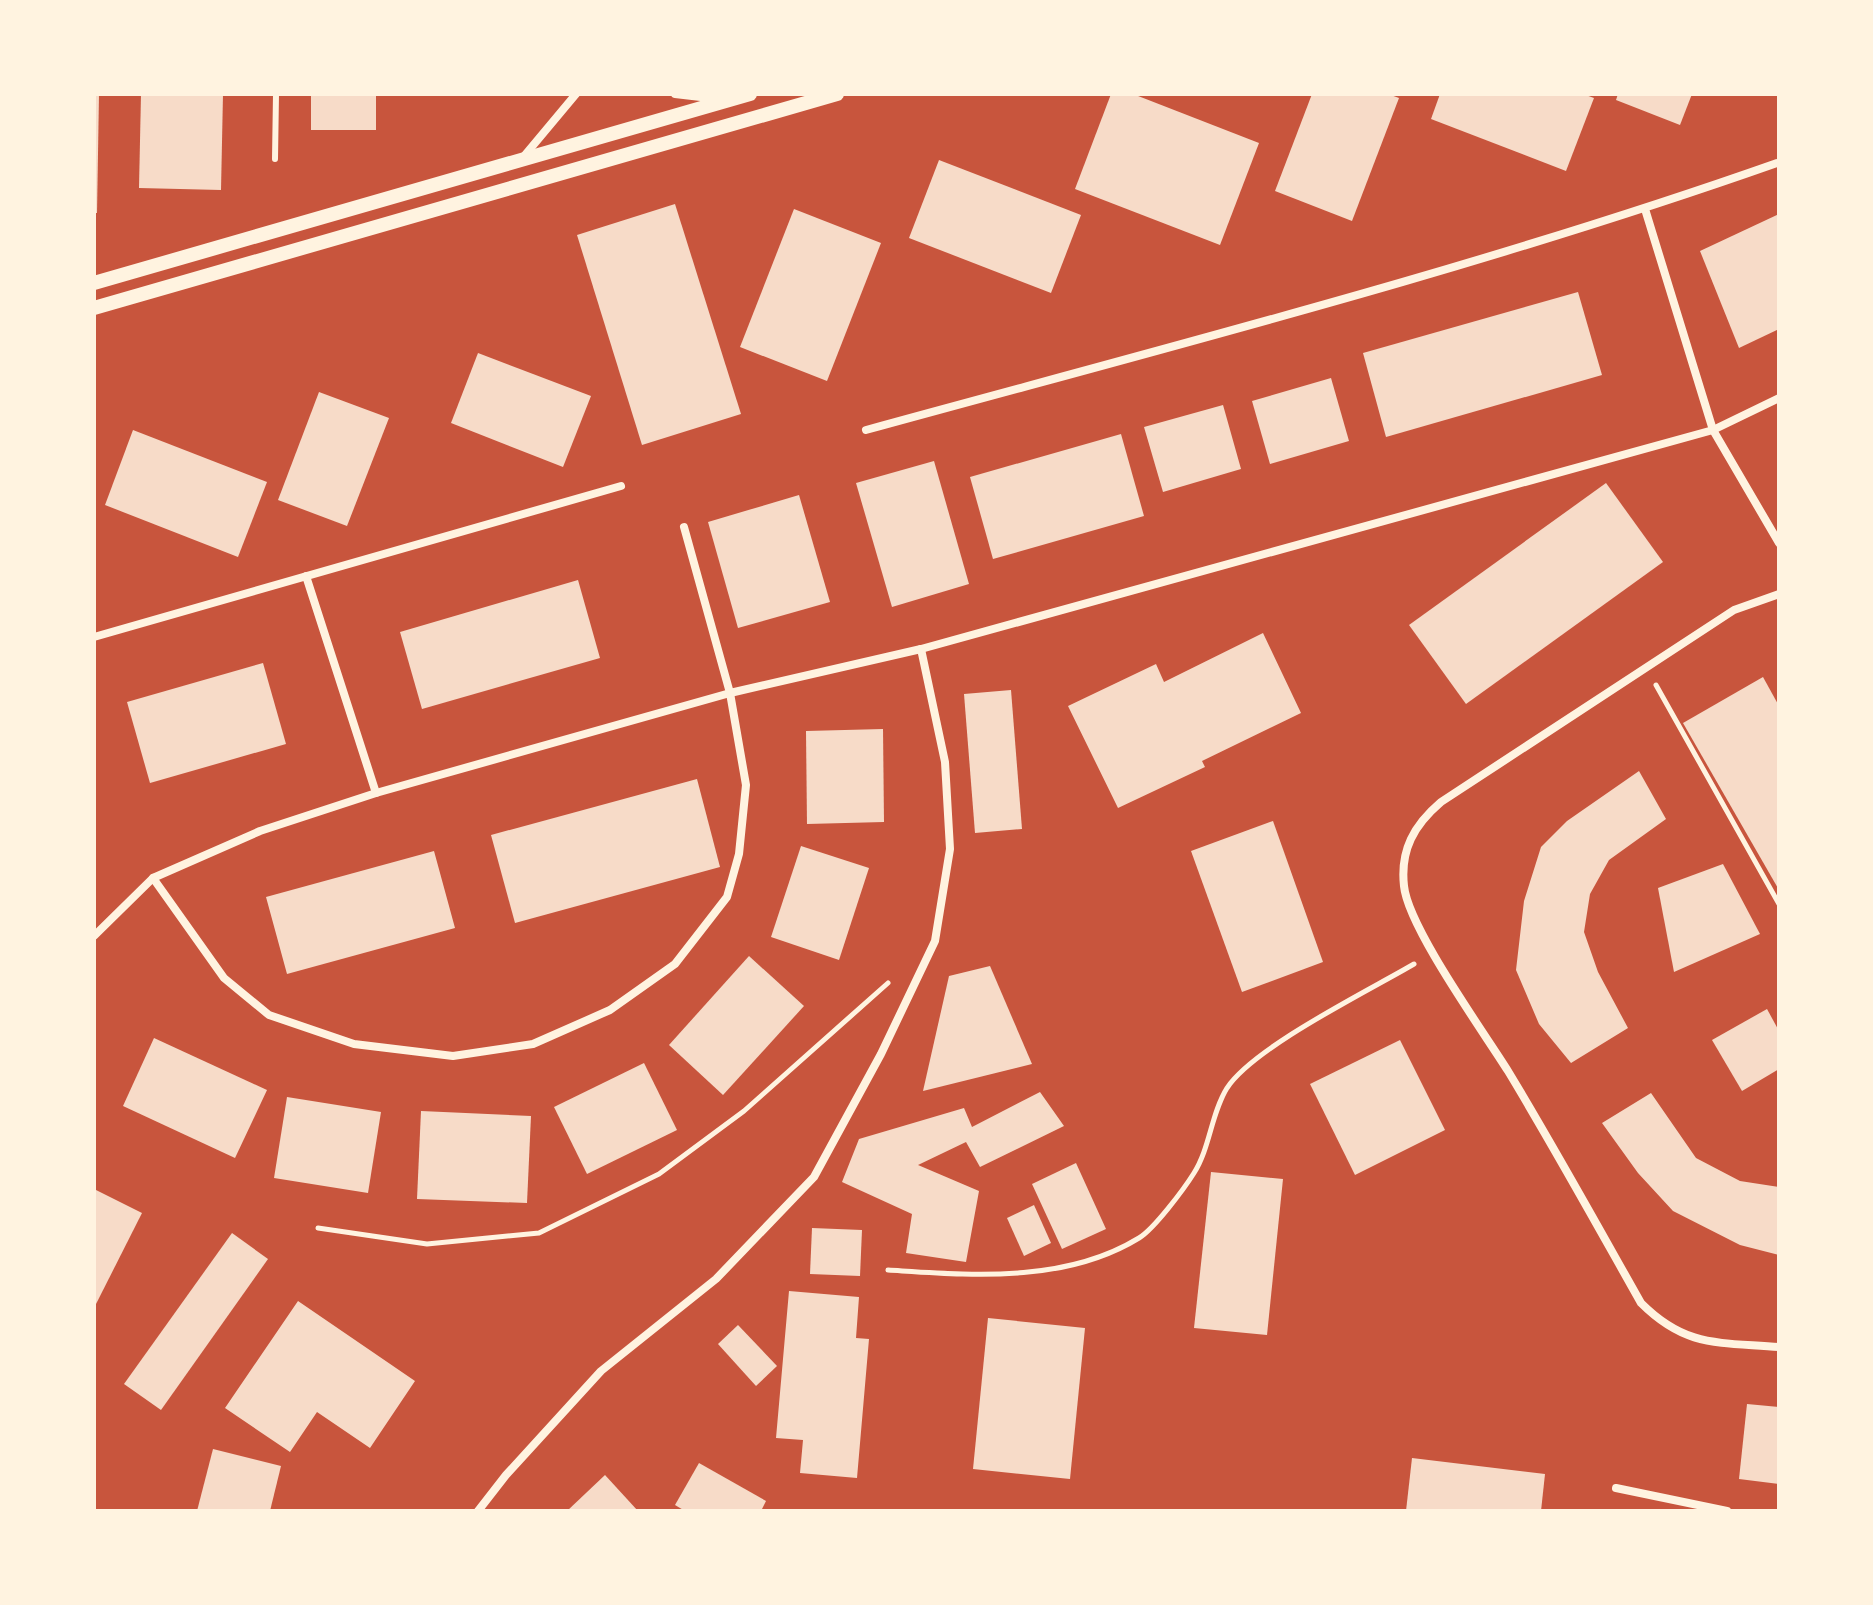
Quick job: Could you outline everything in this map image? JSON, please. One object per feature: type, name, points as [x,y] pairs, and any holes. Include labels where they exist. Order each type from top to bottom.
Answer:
[{"type":"street","points":[[517,162],[537,145],[576,94]]},
{"type":"street","points":[[675,94],[692,99],[730,100]]},
{"type":"street","points":[[94,283],[750,94]]},
{"type":"street","points":[[94,308],[837,94]]},
{"type":"street","points":[[866,430],[1436,273],[1645,209],[1777,163]]},
{"type":"street","points":[[1645,209],[1713,430],[1779,543]]},
{"type":"street","points":[[94,936],[153,878],[260,831],[376,793],[730,693],[921,649],[1713,430],[1779,398]]},
{"type":"street","points":[[94,637],[621,486]]},
{"type":"street","points":[[153,878],[224,978],[269,1015],[354,1044],[453,1056],[533,1044],[610,1010],[675,964],[727,897],[739,854],[746,785],[730,693],[684,527]]},
{"type":"street","points":[[306,576],[376,793]]},
{"type":"street","points":[[1779,594],[1734,610],[1441,802],[1420,820],[1408,843],[1404,890],[1417,923],[1510,1075],[1641,1303],[1665,1327],[1703,1341],[1779,1347]]},
{"type":"street","points":[[478,1511],[506,1475],[601,1371],[716,1279],[814,1177],[881,1054],[935,941],[950,849],[945,762],[921,649]]},
{"type":"street","points":[[1616,1488],[1727,1511]]},
{"type":"lane","points":[[275,159],[276,94]]},
{"type":"path","points":[[1646,668],[1779,904]]},
{"type":"path","points":[[888,1270],[973,1275],[1025,1273],[1077,1263],[1140,1238],[1195,1172],[1227,1088],[1267,1050],[1434,952]]},
{"type":"path","points":[[318,1228],[427,1244],[539,1233],[659,1174],[744,1111],[890,982]]},
{"type":"building","points":[[94,94],[99,94],[97,213],[94,213]]},
{"type":"building","points":[[141,94],[223,94],[221,190],[139,188]]},
{"type":"building","points":[[311,94],[376,94],[376,130],[311,130]]},
{"type":"building","points":[[1111,94],[1133,94],[1259,143],[1220,245],[1075,189]]},
{"type":"building","points":[[1312,94],[1388,94],[1399,98],[1352,221],[1275,191]]},
{"type":"building","points":[[1440,94],[1583,94],[1594,98],[1566,171],[1431,119]]},
{"type":"building","points":[[1618,94],[1692,94],[1680,125],[1616,100]]},
{"type":"building","points":[[939,160],[1081,215],[1051,293],[909,238]]},
{"type":"building","points":[[675,204],[741,414],[642,445],[577,235]]},
{"type":"building","points":[[794,209],[881,243],[827,381],[740,347]]},
{"type":"building","points":[[1779,214],[1779,329],[1739,348],[1700,251]]},
{"type":"building","points":[[1578,292],[1602,375],[1386,437],[1363,353]]},
{"type":"building","points":[[478,353],[591,396],[563,467],[451,423]]},
{"type":"building","points":[[1331,378],[1349,441],[1270,464],[1252,401]]},
{"type":"building","points":[[319,392],[389,418],[347,526],[278,500]]},
{"type":"building","points":[[1223,405],[1241,469],[1163,492],[1144,427]]},
{"type":"building","points":[[133,430],[267,482],[238,557],[105,505]]},
{"type":"building","points":[[1121,434],[1144,516],[993,559],[970,477]]},
{"type":"building","points":[[934,461],[969,584],[892,607],[856,483]]},
{"type":"building","points":[[1606,483],[1663,562],[1466,704],[1409,625]]},
{"type":"building","points":[[799,495],[830,602],[738,628],[708,522]]},
{"type":"building","points":[[578,580],[600,658],[422,709],[400,632]]},
{"type":"building","points":[[1263,633],[1301,713],[1202,761],[1205,767],[1118,808],[1068,706],[1156,664],[1164,682]]},
{"type":"building","points":[[263,663],[286,744],[150,783],[127,702]]},
{"type":"building","points":[[1763,677],[1779,706],[1779,890],[1683,723]]},
{"type":"building","points":[[1011,690],[1022,829],[975,833],[964,694]]},
{"type":"building","points":[[883,729],[884,822],[807,824],[806,731]]},
{"type":"building","points":[[1639,771],[1666,819],[1609,860],[1590,894],[1584,932],[1598,972],[1628,1028],[1571,1063],[1539,1024],[1516,970],[1524,901],[1541,847],[1567,821]]},
{"type":"building","points":[[697,779],[720,867],[515,923],[491,835]]},
{"type":"building","points":[[1273,821],[1323,962],[1242,992],[1191,851]]},
{"type":"building","points":[[801,846],[869,868],[839,960],[771,937]]},
{"type":"building","points":[[434,851],[455,928],[287,974],[266,897]]},
{"type":"building","points":[[1723,864],[1760,934],[1674,972],[1658,888]]},
{"type":"building","points":[[749,956],[804,1006],[723,1095],[669,1045]]},
{"type":"building","points":[[990,966],[1032,1064],[923,1091],[949,976]]},
{"type":"building","points":[[1767,1009],[1779,1031],[1779,1069],[1742,1091],[1712,1040]]},
{"type":"building","points":[[154,1038],[267,1090],[235,1158],[123,1106]]},
{"type":"building","points":[[1400,1040],[1445,1130],[1355,1175],[1310,1084]]},
{"type":"building","points":[[644,1063],[677,1130],[587,1174],[554,1107]]},
{"type":"building","points":[[1040,1092],[1064,1126],[980,1167],[966,1142],[918,1165],[979,1191],[966,1262],[906,1253],[912,1214],[842,1182],[859,1139],[964,1108],[972,1127]]},
{"type":"building","points":[[1651,1093],[1696,1158],[1740,1181],[1779,1187],[1779,1255],[1740,1245],[1673,1211],[1638,1173],[1602,1123]]},
{"type":"building","points":[[287,1097],[381,1112],[368,1193],[274,1178]]},
{"type":"building","points":[[421,1111],[531,1116],[527,1203],[417,1199]]},
{"type":"building","points":[[1076,1163],[1106,1229],[1062,1249],[1032,1184]]},
{"type":"building","points":[[1211,1172],[1283,1179],[1267,1335],[1194,1328]]},
{"type":"building","points":[[94,1189],[142,1213],[94,1308]]},
{"type":"building","points":[[1034,1205],[1051,1243],[1024,1256],[1007,1218]]},
{"type":"building","points":[[812,1228],[862,1230],[860,1276],[810,1274]]},
{"type":"building","points":[[232,1233],[268,1259],[161,1410],[124,1384]]},
{"type":"building","points":[[789,1291],[859,1297],[856,1338],[869,1339],[857,1478],[800,1473],[803,1440],[776,1438]]},
{"type":"building","points":[[298,1301],[415,1381],[370,1448],[317,1412],[290,1452],[225,1408]]},
{"type":"building","points":[[988,1318],[1085,1328],[1070,1479],[973,1469]]},
{"type":"building","points":[[738,1325],[777,1366],[756,1386],[718,1344]]},
{"type":"building","points":[[1747,1404],[1779,1407],[1779,1484],[1739,1479]]},
{"type":"building","points":[[213,1449],[281,1466],[270,1511],[197,1511]]},
{"type":"building","points":[[1412,1458],[1545,1474],[1541,1511],[1406,1511]]},
{"type":"building","points":[[699,1463],[766,1501],[761,1511],[685,1511],[675,1505]]},
{"type":"building","points":[[605,1475],[638,1511],[567,1511]]}]
